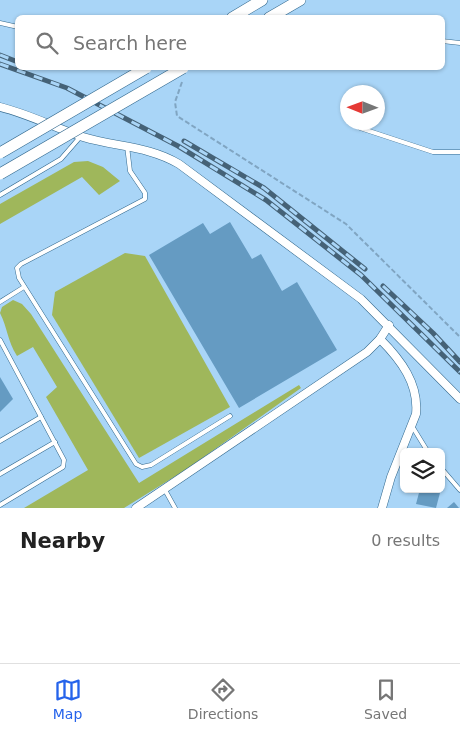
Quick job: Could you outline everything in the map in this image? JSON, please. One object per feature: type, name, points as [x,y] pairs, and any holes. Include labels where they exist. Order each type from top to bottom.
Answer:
[{"type":"main road","points":[[237,15],[262,0]]},
{"type":"main road","points":[[274,15],[300,0]]},
{"type":"main road","points":[[0,153],[143,70]]},
{"type":"main road","points":[[0,174],[184,71]]},
{"type":"street","points":[[0,107],[29,115],[82,136],[157,152],[179,164],[334,276],[389,325],[460,399]]},
{"type":"street","points":[[136,508],[350,364],[380,339],[389,325]]},
{"type":"street","points":[[380,339],[395,354],[409,374],[417,404],[412,426],[382,508]]},
{"type":"lane","points":[[0,23],[15,26]]},
{"type":"lane","points":[[445,41],[460,43]]},
{"type":"lane","points":[[366,130],[433,152],[460,152]]},
{"type":"lane","points":[[0,196],[61,159],[82,136]]},
{"type":"lane","points":[[127,146],[130,171],[145,193],[145,198],[21,264],[16,272],[136,464],[142,467],[151,465],[230,416]]},
{"type":"lane","points":[[0,302],[24,287]]},
{"type":"lane","points":[[0,340],[64,460],[63,468],[2,504],[0,497]]},
{"type":"lane","points":[[0,441],[41,417]]},
{"type":"lane","points":[[412,426],[426,448]]},
{"type":"lane","points":[[0,474],[55,442]]},
{"type":"lane","points":[[445,473],[460,490]]},
{"type":"lane","points":[[165,490],[175,508]]},
{"type":"path","points":[[184,71],[175,102],[177,116],[346,224],[460,337]]},
{"type":"green space","points":[[88,161],[103,167],[120,181],[99,195],[82,177],[0,224],[0,204],[74,162]]},
{"type":"green space","points":[[125,253],[145,256],[230,407],[139,458],[52,315],[55,292]]},
{"type":"green space","points":[[13,300],[22,304],[31,314],[139,483],[299,385],[301,388],[187,469],[124,508],[24,508],[88,470],[46,397],[57,387],[33,347],[17,356],[11,345],[0,313],[2,307]]},
{"type":"building","points":[[230,222],[252,259],[261,254],[282,291],[297,282],[337,350],[239,408],[149,255],[203,223],[210,234]]},
{"type":"building","points":[[0,377],[13,399],[0,412]]},
{"type":"building","points":[[419,493],[440,493],[436,508],[416,504]]},
{"type":"building","points":[[454,502],[459,508],[447,508]]},
{"type":"railway","points":[[0,55],[15,61]]},
{"type":"railway","points":[[0,64],[15,69]]},
{"type":"railway","points":[[17,70],[67,88],[178,146],[266,200],[361,275],[460,372]]},
{"type":"railway","points":[[184,141],[264,188],[365,269]]},
{"type":"railway","points":[[383,286],[433,333],[460,362]]}]
